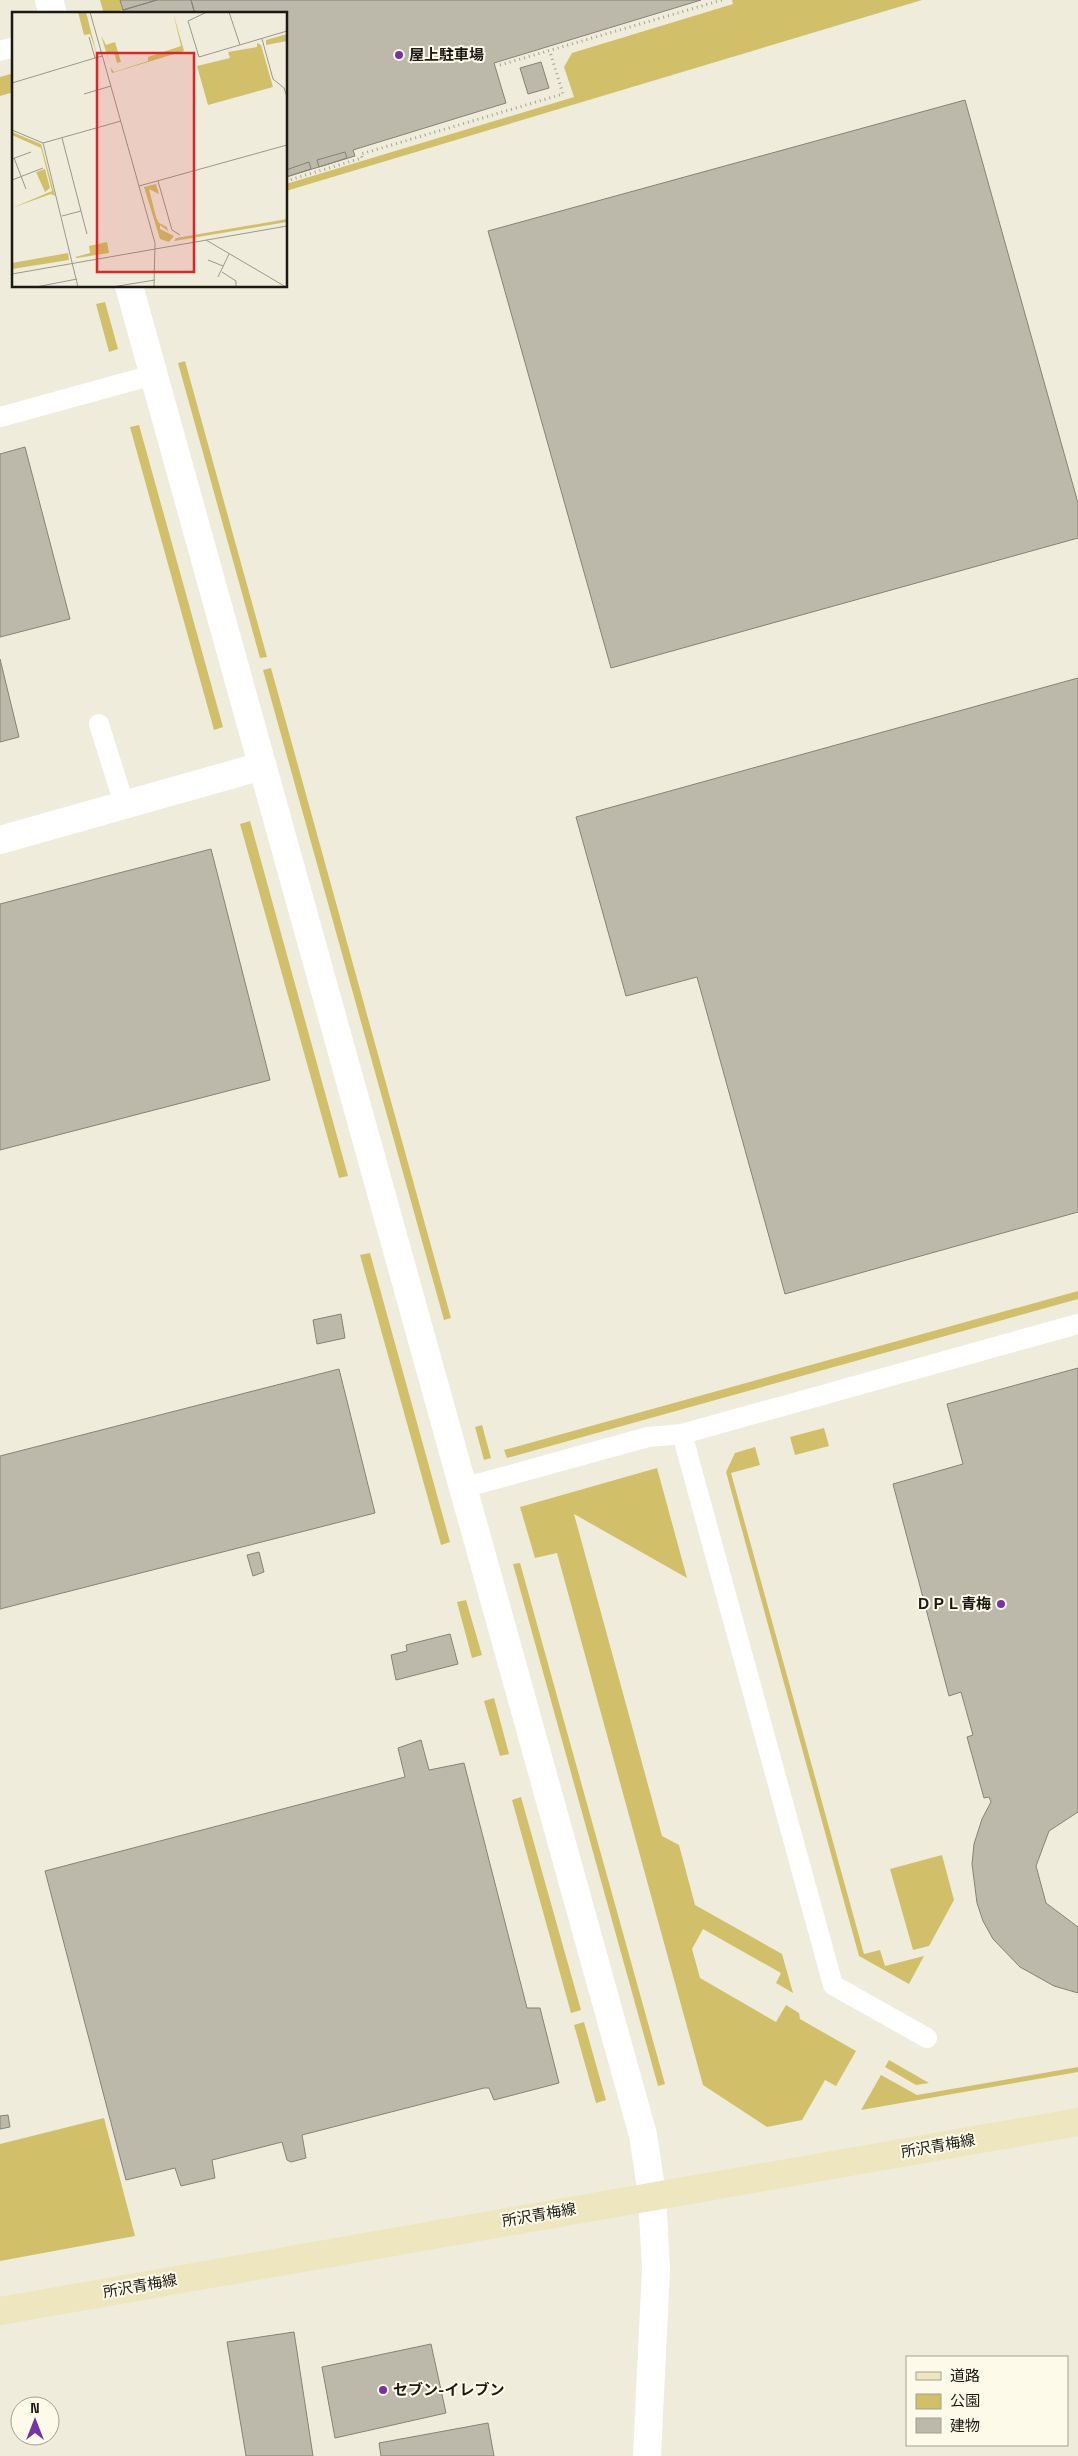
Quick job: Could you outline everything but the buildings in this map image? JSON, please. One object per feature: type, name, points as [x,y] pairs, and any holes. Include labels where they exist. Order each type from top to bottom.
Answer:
[{"type":"main road","name":"所沢青梅線","points":[[0,2310],[1078,2122]]},
{"type":"street","points":[[130,288],[643,2135],[652,2196],[656,2268],[647,2456]]},
{"type":"street","points":[[0,840],[262,766]]},
{"type":"lane","points":[[0,417],[153,376]]},
{"type":"lane","points":[[99,724],[124,804]]},
{"type":"lane","points":[[463,1488],[648,1437],[682,1434],[1078,1324]]},
{"type":"lane","points":[[682,1434],[833,1984],[927,2038]]},
{"type":"path","points":[[500,65],[542,52],[550,52],[722,0]]},
{"type":"path","points":[[288,180],[362,158],[361,154],[563,94],[550,52]]},
{"type":"green space","points":[[100,0],[120,0],[123,10],[103,12]]},
{"type":"green space","points":[[732,0],[922,0],[288,190],[288,183],[574,97],[564,67],[572,53],[733,4]]},
{"type":"green space","points":[[12,74],[12,93],[0,96],[0,77]]},
{"type":"green space","points":[[105,302],[118,349],[109,352],[96,304]]},
{"type":"green space","points":[[185,361],[267,657],[260,658],[178,363]]},
{"type":"green space","points":[[139,425],[223,727],[214,730],[130,427]]},
{"type":"green space","points":[[271,668],[451,1318],[444,1320],[263,670]]},
{"type":"green space","points":[[250,821],[348,1176],[339,1178],[240,824]]},
{"type":"green space","points":[[370,1253],[450,1542],[441,1545],[360,1255]]},
{"type":"green space","points":[[1078,1291],[1078,1299],[507,1458],[504,1450]]},
{"type":"green space","points":[[482,1425],[491,1458],[484,1460],[475,1427]]},
{"type":"green space","points":[[824,1428],[829,1446],[795,1455],[790,1437]]},
{"type":"green space","points":[[755,1447],[760,1465],[731,1473],[864,1954],[880,1950],[885,1966],[924,1956],[909,1984],[859,1956],[726,1472],[735,1453]]},
{"type":"green space","points":[[657,1468],[687,1578],[574,1514],[662,1836],[679,1845],[695,1905],[782,1954],[793,1993],[776,1983],[781,1973],[703,1929],[692,1949],[700,1978],[776,2022],[786,2005],[799,2013],[800,2019],[856,2051],[836,2086],[825,2080],[802,2120],[767,2127],[703,2085],[557,1553],[535,1558],[520,1507]]},
{"type":"green space","points":[[520,1563],[665,2084],[658,2086],[513,1564]]},
{"type":"green space","points":[[466,1600],[482,1655],[472,1658],[457,1602]]},
{"type":"green space","points":[[494,1698],[509,1754],[500,1756],[484,1701]]},
{"type":"green space","points":[[521,1797],[581,2010],[571,2013],[512,1800]]},
{"type":"green space","points":[[942,1855],[954,1900],[929,1946],[913,1950],[890,1869]]},
{"type":"green space","points":[[584,2022],[606,2100],[596,2103],[574,2025]]},
{"type":"green space","points":[[889,2060],[929,2083],[916,2085],[885,2067]]},
{"type":"green space","points":[[1078,2067],[1078,2072],[861,2110],[881,2075],[917,2095]]},
{"type":"green space","points":[[104,2118],[135,2236],[0,2261],[0,2144]]},
{"type":"place","name":"屋上駐車場","points":[[399,55]]},
{"type":"place","name":"ＤＰＬ青梅","points":[[1001,1604]]},
{"type":"place","name":"セブン-イレブン","points":[[383,2390]]}]
